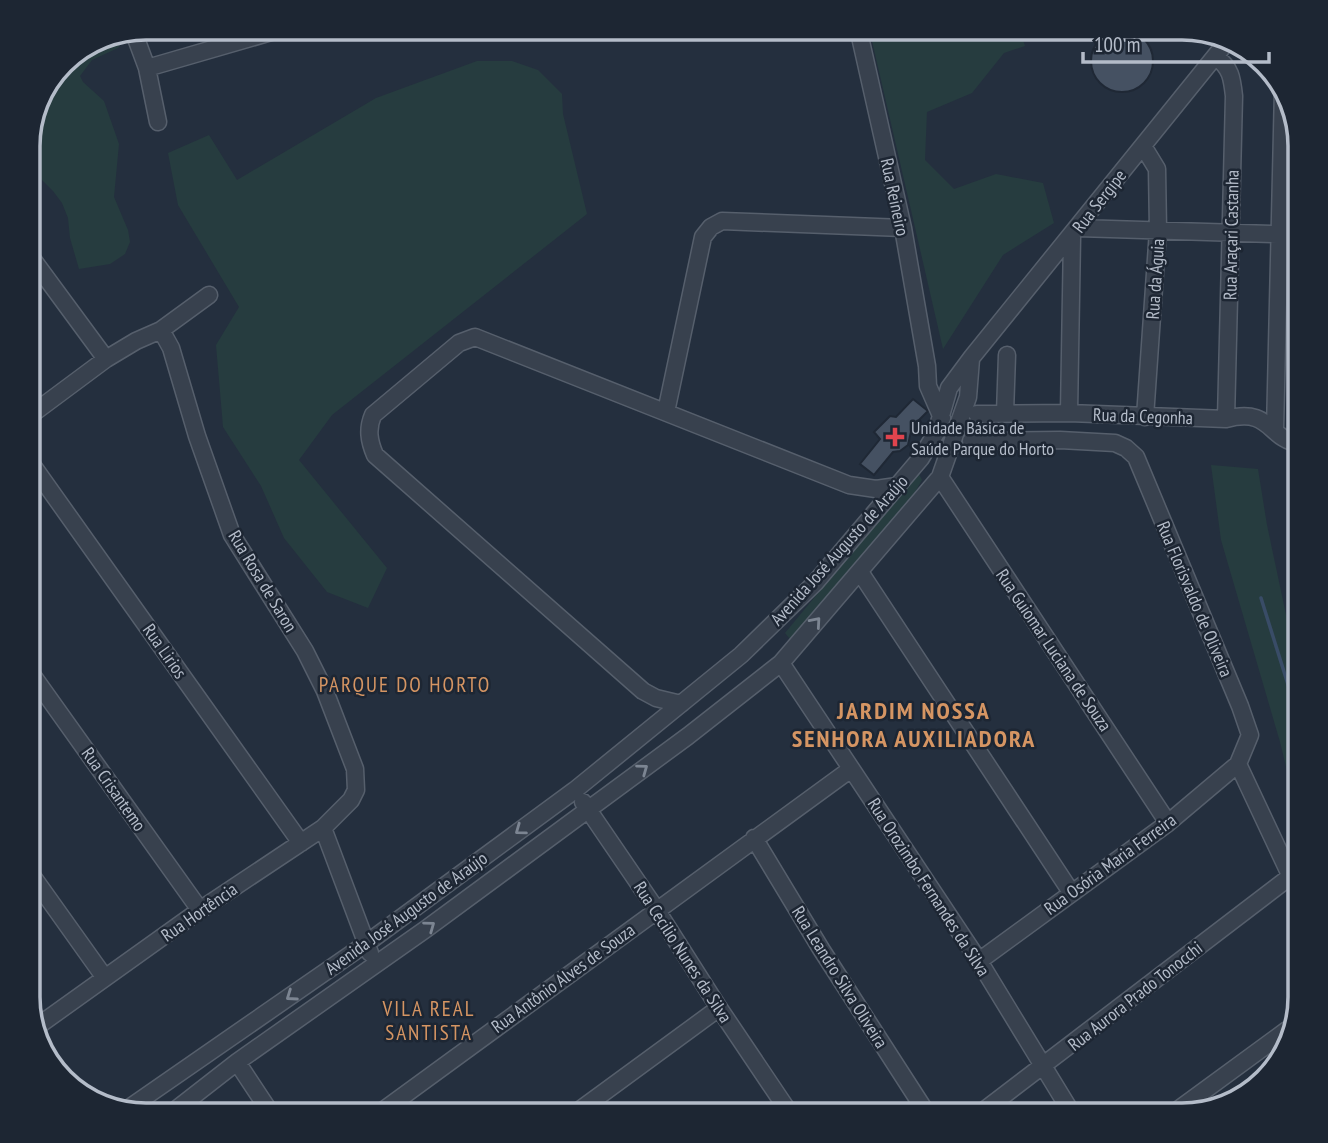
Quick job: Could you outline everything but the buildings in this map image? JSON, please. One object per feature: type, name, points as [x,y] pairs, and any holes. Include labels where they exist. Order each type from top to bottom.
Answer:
[{"type":"street","points":[[146,68],[243,40]]},
{"type":"street","name":"Rua Reineiro","points":[[861,40],[903,228],[927,366],[928,386],[942,418]]},
{"type":"street","points":[[137,41],[146,68],[158,122]]},
{"type":"street","name":"Rua Sergipe","points":[[972,357],[1220,51]]},
{"type":"street","name":"Rua Araçari Castanha","points":[[1220,51],[1231,73],[1234,96],[1226,419]]},
{"type":"street","points":[[1275,430],[1282,114]]},
{"type":"street","name":"Rua da Águia","points":[[1143,146],[1157,169],[1158,230],[1145,416]]},
{"type":"street","points":[[666,412],[703,237],[711,227],[722,222],[903,228]]},
{"type":"street","points":[[1069,413],[1075,232],[1158,230],[1288,234]]},
{"type":"street","points":[[40,269],[106,359]]},
{"type":"street","points":[[40,408],[106,359],[161,330],[209,295]]},
{"type":"street","name":"Rua Rosa de Saron","points":[[161,330],[171,348],[197,436],[232,536],[305,651],[320,681],[355,769],[356,790]]},
{"type":"street","points":[[681,704],[656,698],[643,691],[375,455],[369,443],[369,424],[373,415],[459,342],[475,337],[849,485],[876,489],[897,486]]},
{"type":"street","points":[[1005,413],[1007,355]]},
{"type":"street","name":"Avenida José Augusto de Araújo","points":[[137,1102],[367,943],[577,792],[649,729],[741,655],[815,583],[921,458],[942,418],[949,388],[972,357]]},
{"type":"street","name":"Avenida José Augusto de Araújo","points":[[184,1103],[237,1062],[688,736],[781,663],[940,477],[968,397],[972,357]]},
{"type":"street","points":[[927,366],[949,388],[968,397],[977,414],[971,441],[946,462]]},
{"type":"street","name":"Rua da Cegonha","points":[[977,414],[1069,413],[1226,419],[1251,416],[1265,421],[1288,441]]},
{"type":"street","name":"Rua Florisvaldo de Oliveira","points":[[971,441],[1059,440],[1115,443],[1136,457],[1250,735],[1238,764]]},
{"type":"street","name":"Rua Lirios","points":[[40,476],[301,843]]},
{"type":"street","name":"Rua Guiomar Luciana de Souza","points":[[940,477],[1168,823]]},
{"type":"street","points":[[849,485],[861,498],[870,520]]},
{"type":"street","points":[[860,572],[1071,892]]},
{"type":"street","name":"Rua Orozimbo Fernandes da Silva","points":[[781,663],[979,961],[1066,1103]]},
{"type":"street","name":"Rua Crisantemo","points":[[40,685],[200,911]]},
{"type":"street","points":[[643,691],[649,705],[649,729]]},
{"type":"street","points":[[1238,764],[1288,870]]},
{"type":"street","name":"Rua Osória Maria Ferreira","points":[[979,961],[1168,823],[1238,764]]},
{"type":"street","name":"Rua Antônio Alves de Souza","points":[[393,1103],[851,769]]},
{"type":"street","name":"Rua Hortência","points":[[44,1022],[323,828],[351,800],[356,790]]},
{"type":"street","name":"Rua Cecilio Nunes da Silva","points":[[577,792],[656,909],[778,1103]]},
{"type":"street","points":[[323,828],[374,965]]},
{"type":"street","name":"Rua Leandro Silva Oliveira","points":[[754,838],[821,949],[920,1103]]},
{"type":"street","name":"Rua Aurora Prado Tonocchi","points":[[994,1103],[1288,878]]},
{"type":"street","points":[[40,887],[105,978]]},
{"type":"street","points":[[590,1103],[719,1009]]},
{"type":"street","points":[[1188,1103],[1280,1035]]},
{"type":"street","points":[[237,1062],[264,1103]]},
{"type":"green space","points":[[872,40],[1023,40],[1025,46],[1004,53],[972,93],[927,112],[925,160],[954,189],[996,174],[1043,183],[1054,223],[1003,255],[943,349]]},
{"type":"green space","points":[[121,43],[118,48],[92,60],[80,76],[104,101],[119,144],[114,197],[128,230],[130,242],[125,254],[110,264],[79,269],[70,238],[68,218],[53,191],[40,178],[40,140],[51,100],[62,82],[76,67],[93,54]]},
{"type":"green space","points":[[477,61],[512,61],[538,70],[562,94],[563,114],[587,214],[332,415],[299,460],[387,568],[368,608],[327,592],[284,538],[261,486],[223,427],[216,345],[239,307],[178,205],[168,153],[209,135],[237,180],[376,98]]},
{"type":"green space","points":[[1211,465],[1258,469],[1288,624],[1288,775],[1280,742],[1221,540]]},
{"type":"green space","points":[[918,472],[922,480],[915,492],[790,639],[785,633]]},
{"type":"waterway","points":[[1261,598],[1288,685]]},
{"type":"place","name":"Unidade Básica de Saúde Parque do Horto","points":[[895,437]]},
{"type":"district","name":"PARQUE DO HORTO","points":[[405,684]]},
{"type":"district","name":"JARDIM NOSSA SENHORA AUXILIADORA","points":[[914,724]]},
{"type":"district","name":"VILA REAL SANTISTA","points":[[429,1020]]}]
